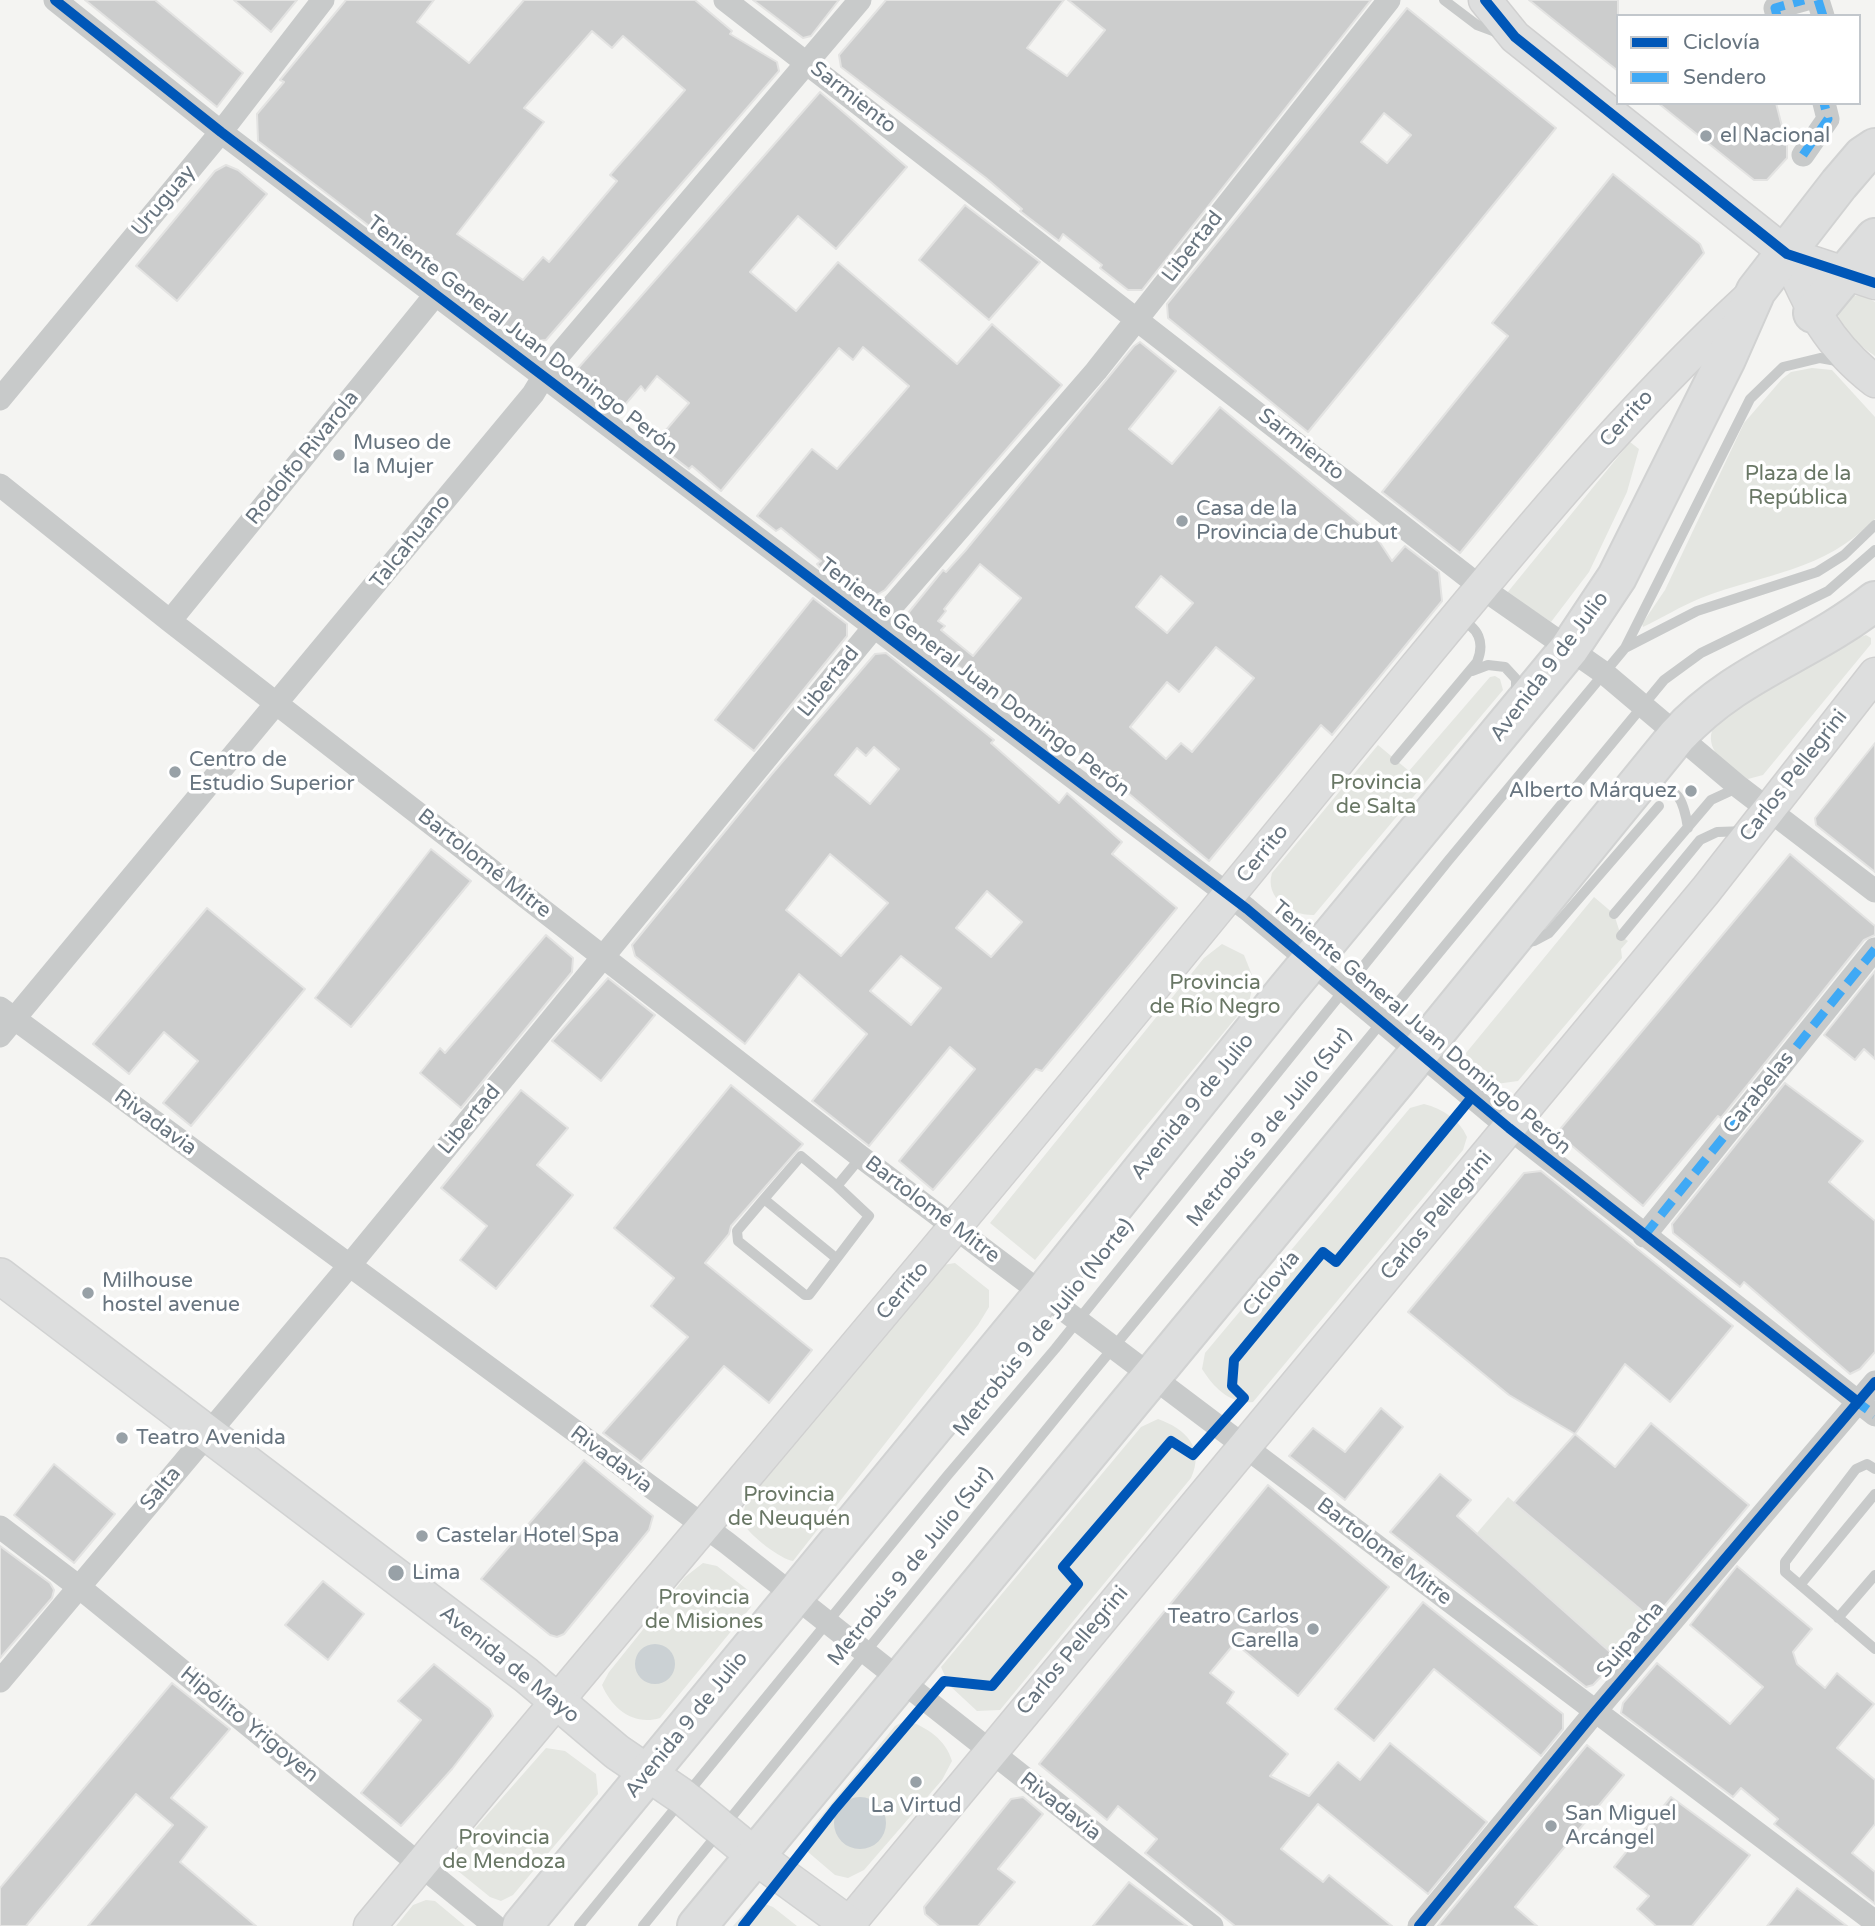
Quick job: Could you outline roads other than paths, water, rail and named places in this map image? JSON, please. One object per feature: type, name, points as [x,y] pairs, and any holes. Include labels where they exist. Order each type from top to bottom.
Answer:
[{"type":"highway","name":"Avenida 9 de Julio","points":[[522,1926],[1043,1294],[1311,962],[1569,649],[1617,577],[1726,359],[1756,291],[1871,148]]},
{"type":"highway","points":[[1813,313],[1861,277],[1875,238]]},
{"type":"highway","points":[[697,1926],[1506,945],[1645,798],[1677,736],[1728,688],[1835,628],[1875,601]]},
{"type":"main road","name":"Avenida de Mayo","points":[[0,1276],[526,1675],[555,1702],[849,1925]]},
{"type":"street","name":"Teniente General Juan Domingo Perón","points":[[55,0],[221,132],[1228,896],[1509,1128],[1867,1409]]},
{"type":"street","name":"Uruguay","points":[[0,399],[221,132],[323,0]]},
{"type":"street","name":"Sarmiento","points":[[726,0],[1137,318],[1342,469],[1482,587],[1604,673],[1739,787],[1758,820],[1875,891]]},
{"type":"street","name":"Talcahuano","points":[[5,1021],[278,705],[524,405],[543,376],[860,0]]},
{"type":"street","name":"Libertad","points":[[349,1266],[874,626],[1096,370],[1389,0]]},
{"type":"street","points":[[1485,0],[1515,37],[1787,254],[1861,277]]},
{"type":"street","points":[[1775,8],[1804,0]]},
{"type":"street","points":[[1803,155],[1828,119],[1824,105]]},
{"type":"street","points":[[1787,254],[1813,313],[1828,336],[1865,373]]},
{"type":"street","name":"Cerrito","points":[[705,1528],[1482,587],[1631,413],[1688,353],[1756,291]]},
{"type":"street","name":"Rodolfo Rivarola","points":[[170,621],[436,294]]},
{"type":"street","name":"Bartolomé Mitre","points":[[0,485],[170,621],[861,1157],[1594,1713],[1875,1922]]},
{"type":"street","name":"Carlos Pellegrini","points":[[849,1925],[989,1752],[1706,890],[1758,820],[1875,674]]},
{"type":"street","name":"Carabelas","points":[[1644,1236],[1875,949]]},
{"type":"street","name":"Rivadavia","points":[[5,1021],[349,1266],[705,1528],[829,1622],[989,1752],[1212,1926]]},
{"type":"street","name":"Salta","points":[[0,1681],[349,1266]]},
{"type":"street","name":"Suipacha","points":[[1419,1926],[1594,1713],[1867,1409],[1875,1382]]},
{"type":"street","name":"Hipólito Yrigoyen","points":[[0,1527],[79,1587],[495,1926]]},
{"type":"street","points":[[370,1926],[555,1702],[705,1528]]},
{"type":"lane","points":[[1444,0],[1477,25],[1515,37]]},
{"type":"lane","points":[[1625,648],[1749,399],[1783,367],[1795,362],[1820,358],[1865,373]]},
{"type":"lane","name":"Metrobús 9 de Julio (Norte)","points":[[579,1926],[1625,648],[1697,611],[1817,572],[1844,555],[1875,525]]},
{"type":"lane","name":"Metrobús 9 de Julio (Sur)","points":[[643,1926],[1114,1347],[1642,705],[1678,668],[1721,642],[1828,591],[1875,550]]},
{"type":"lane","points":[[1395,760],[1472,671],[1482,650],[1474,629],[1456,619]]},
{"type":"lane","points":[[1472,671],[1497,664],[1511,672],[1517,685],[1513,719]]},
{"type":"lane","points":[[1645,798],[1663,786],[1677,793],[1685,806],[1688,828]]},
{"type":"lane","points":[[1614,914],[1711,800],[1739,787]]},
{"type":"lane","points":[[1621,936],[1700,841],[1717,832],[1758,820]]},
{"type":"lane","points":[[801,1156],[869,1216],[809,1295],[804,1295],[738,1241],[737,1231],[764,1199],[801,1156]]},
{"type":"lane","points":[[837,1186],[861,1157]]},
{"type":"lane","points":[[764,1199],[836,1258]]},
{"type":"lane","points":[[1875,1469],[1867,1464],[1856,1469],[1787,1556],[1785,1572],[1875,1649]]},
{"type":"lane","points":[[1800,1585],[1875,1494]]},
{"type":"lane","points":[[1838,1618],[1875,1575]]},
{"type":"place","name":"el Nacional","points":[[1706,136]]},
{"type":"place","name":"Museo de la Mujer","points":[[339,455]]},
{"type":"place","name":"Casa de la Provincia de Chubut","points":[[1182,521]]},
{"type":"place","name":"Centro de Estudio Superior","points":[[175,772]]},
{"type":"place","name":"Alberto Márquez","points":[[1691,791]]},
{"type":"place","name":"Milhouse hostel avenue","points":[[88,1293]]},
{"type":"place","name":"Teatro Avenida","points":[[122,1438]]},
{"type":"place","name":"Castelar Hotel Spa","points":[[422,1536]]},
{"type":"place","name":"Lima","points":[[396,1573]]},
{"type":"place","name":"Teatro Carlos Carella","points":[[1313,1629]]},
{"type":"place","name":"La Virtud","points":[[916,1782]]},
{"type":"place","name":"San Miguel Arcángel","points":[[1551,1826]]},
{"type":"park label","name":"Plaza de la República","points":[[1798,486]]},
{"type":"park label","name":"Provincia de Salta","points":[[1376,795]]},
{"type":"park label","name":"Provincia de Río Negro","points":[[1215,995]]},
{"type":"park label","name":"Provincia de Neuquén","points":[[789,1507]]},
{"type":"park label","name":"Provincia de Misiones","points":[[704,1610]]},
{"type":"park label","name":"Provincia de Mendoza","points":[[504,1850]]}]
